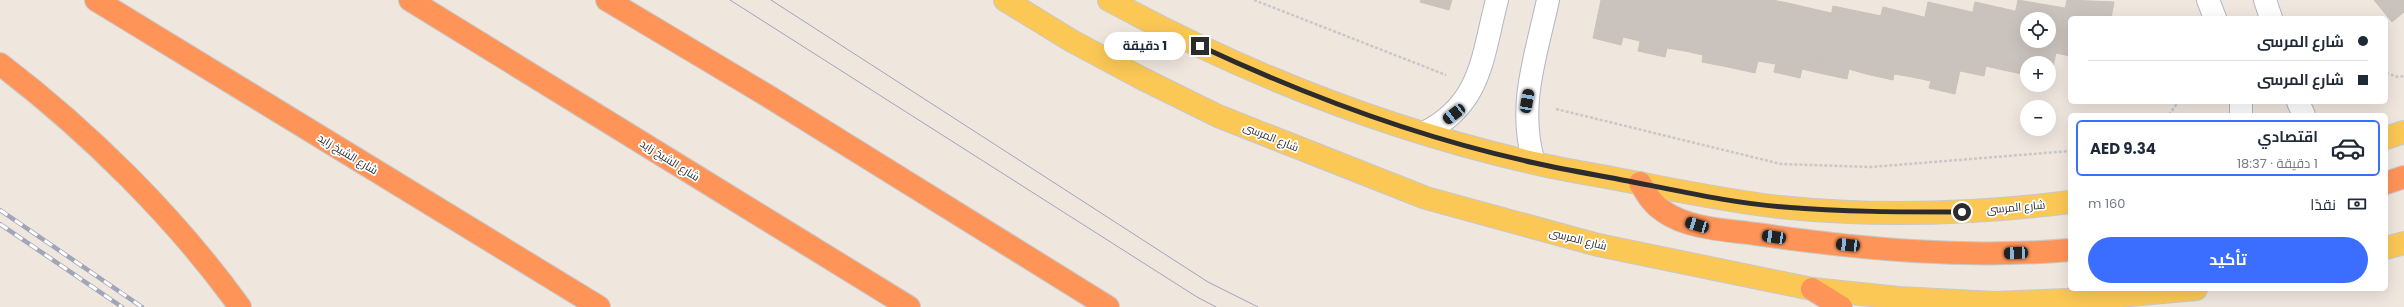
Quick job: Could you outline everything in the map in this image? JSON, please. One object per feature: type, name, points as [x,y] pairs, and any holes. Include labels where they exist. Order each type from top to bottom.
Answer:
[{"type":"highway","name":"شارع الشيخ زايد","points":[[96,0],[599,307]]},
{"type":"highway","name":"شارع الشيخ زايد","points":[[410,0],[909,307]]},
{"type":"highway","points":[[607,0],[768,96],[1108,307]]},
{"type":"highway","points":[[0,64],[60,113],[108,158],[191,247],[240,307]]},
{"type":"highway","points":[[2388,181],[2404,177]]},
{"type":"highway","points":[[1640,183],[1650,200],[1663,212],[1697,225],[1739,232],[1919,252],[2002,254],[2068,250]]},
{"type":"highway","points":[[1812,289],[1841,307]]},
{"type":"main road","name":"شارع المرسى","points":[[1005,0],[1072,41],[1143,79],[1218,116],[1426,198],[1598,245],[1812,289],[1899,298],[1996,303],[2087,299],[2174,291]]},
{"type":"main road","name":"شارع المرسى","points":[[1109,0],[1187,41],[1264,76],[1344,107],[1424,133],[1534,163],[1713,198],[1783,207],[1878,212],[1962,212],[2068,202]]},
{"type":"main road","points":[[2388,137],[2404,132]]},
{"type":"main road","points":[[2388,247],[2404,243]]},
{"type":"street","points":[[1424,133],[1440,125],[1454,114],[1466,100],[1474,85],[1497,0]]},
{"type":"street","points":[[1534,163],[1526,132],[1527,101],[1548,0]]},
{"type":"street","points":[[2208,0],[2214,16]]},
{"type":"street","points":[[2265,0],[2270,16]]},
{"type":"path","points":[[1254,0],[1412,64],[1474,85]]},
{"type":"path","points":[[2388,74],[2398,77],[2404,76]]},
{"type":"path","points":[[1527,101],[1781,164],[1871,167],[2068,151]]},
{"type":"path","points":[[2170,113],[2177,104]]},
{"type":"building","points":[[1421,0],[1452,0],[1449,10],[1420,2]]},
{"type":"building","points":[[1601,0],[1649,0],[1640,41],[1623,37],[1621,45],[1593,38]]},
{"type":"building","points":[[1649,0],[1695,0],[1685,51],[1667,48],[1665,57],[1638,51]]},
{"type":"building","points":[[1695,0],[1742,0],[1728,67],[1702,62],[1703,55],[1685,51]]},
{"type":"building","points":[[1742,0],[1772,0],[1788,3],[1775,64],[1758,61],[1755,73],[1728,67]]},
{"type":"building","points":[[2018,0],[2065,8],[2055,56],[2020,56],[2020,74],[2003,70]]},
{"type":"building","points":[[2067,0],[2114,2],[2111,16],[2068,16],[2068,56],[2056,53]]},
{"type":"building","points":[[2374,0],[2404,0],[2404,12],[2392,22]]},
{"type":"building","points":[[1928,2],[1972,12],[1955,94],[1929,88],[1931,81],[1912,77]]},
{"type":"building","points":[[1975,2],[2015,11],[2003,70],[1986,66],[1984,76],[1960,71]]},
{"type":"building","points":[[1788,3],[1831,13],[1819,73],[1802,69],[1800,78],[1774,72]]},
{"type":"building","points":[[1833,6],[1881,16],[1866,74],[1849,69],[1847,79],[1819,73]]},
{"type":"building","points":[[1883,7],[1924,17],[1912,77],[1894,74],[1893,80],[1866,74]]},
{"type":"tram line","points":[[730,0],[1197,297],[1216,307]]},
{"type":"tram line","points":[[771,0],[1208,282],[1258,307]]},
{"type":"railway","points":[[0,210],[142,307]]},
{"type":"railway","points":[[0,224],[122,307]]},
{"type":"route","points":[[1200,46],[1264,76],[1344,107],[1424,133],[1534,163],[1713,198],[1783,207],[1878,212],[1962,212]]}]
